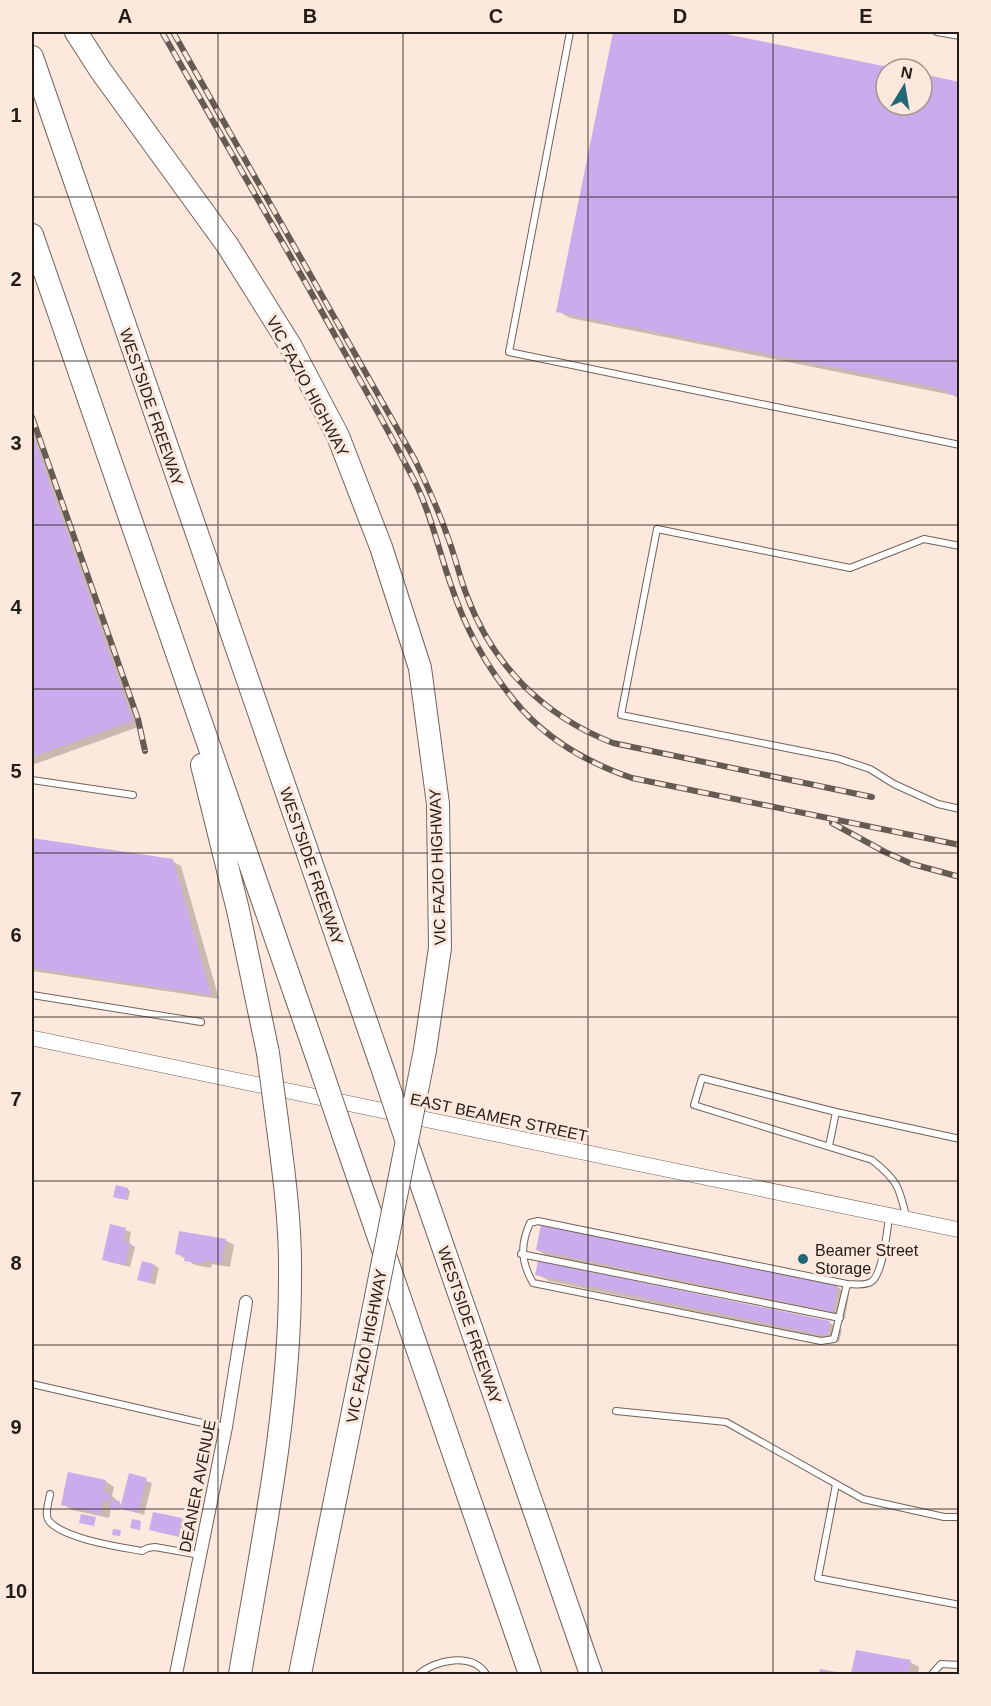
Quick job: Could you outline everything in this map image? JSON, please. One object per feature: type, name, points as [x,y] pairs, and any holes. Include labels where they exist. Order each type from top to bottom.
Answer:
[{"type":"highway","name":"VIC FAZIO HIGHWAY","points":[[76,32],[101,71],[228,246],[290,345],[338,436],[381,547],[420,668],[438,804],[440,948],[425,1050],[300,1674]]},
{"type":"highway","name":"WESTSIDE FREEWAY","points":[[32,57],[591,1674]]},
{"type":"highway","points":[[32,235],[530,1674]]},
{"type":"highway","points":[[177,655],[238,910],[268,1053],[287,1202],[291,1277],[289,1333],[276,1461],[240,1674]]},
{"type":"street","name":"EAST BEAMER STREET","points":[[32,1038],[960,1230]]},
{"type":"street","name":"DEANER AVENUE","points":[[176,1674],[226,1427],[246,1302]]},
{"type":"lane","points":[[570,32],[509,352],[960,444]]},
{"type":"lane","points":[[937,32],[960,36]]},
{"type":"lane","points":[[960,546],[924,539],[850,568],[657,529],[621,715],[837,758],[870,769],[894,784],[938,804],[960,809]]},
{"type":"lane","points":[[32,780],[133,795]]},
{"type":"lane","points":[[32,995],[201,1022]]},
{"type":"lane","points":[[906,1220],[899,1188],[889,1173],[872,1160],[694,1105],[702,1078],[837,1112],[960,1139]]},
{"type":"lane","points":[[830,1146],[837,1112]]},
{"type":"lane","points":[[847,1284],[834,1338],[821,1341],[533,1282],[526,1270],[522,1254],[530,1223],[538,1221],[861,1285],[871,1282],[879,1272],[890,1216]]},
{"type":"lane","points":[[522,1254],[840,1318]]},
{"type":"lane","points":[[32,1384],[226,1427]]},
{"type":"lane","points":[[616,1411],[726,1422],[863,1499],[944,1517],[960,1517]]},
{"type":"lane","points":[[836,1484],[818,1578],[960,1605]]},
{"type":"lane","points":[[50,1494],[47,1515],[50,1521],[70,1534],[142,1551],[155,1547],[200,1555]]},
{"type":"lane","points":[[419,1674],[442,1661],[459,1661],[473,1664],[484,1670],[486,1674]]},
{"type":"lane","points":[[932,1674],[941,1664],[960,1665]]},
{"type":"building","points":[[613,32],[716,32],[874,64],[874,117],[934,117],[934,77],[960,82],[960,396],[947,394],[947,390],[556,312]]},
{"type":"building","points":[[32,433],[133,721],[32,757]]},
{"type":"building","points":[[32,838],[173,859],[211,995],[32,968]]},
{"type":"building","points":[[116,1185],[128,1188],[126,1200],[113,1197]]},
{"type":"building","points":[[110,1224],[126,1228],[123,1241],[130,1242],[125,1265],[102,1260]]},
{"type":"building","points":[[541,1224],[838,1285],[833,1312],[536,1250]]},
{"type":"building","points":[[179,1231],[226,1239],[221,1263],[203,1260],[203,1264],[184,1261],[185,1256],[175,1254]]},
{"type":"building","points":[[142,1261],[154,1264],[150,1283],[137,1280]]},
{"type":"building","points":[[538,1261],[830,1321],[827,1336],[535,1275]]},
{"type":"building","points":[[68,1472],[106,1480],[103,1492],[111,1494],[109,1502],[103,1500],[100,1514],[61,1505]]},
{"type":"building","points":[[129,1473],[147,1478],[138,1513],[120,1509]]},
{"type":"building","points":[[111,1500],[120,1501],[118,1510],[109,1508]]},
{"type":"building","points":[[153,1512],[182,1518],[178,1536],[149,1530]]},
{"type":"building","points":[[81,1514],[96,1517],[94,1526],[79,1523]]},
{"type":"building","points":[[132,1519],[141,1521],[140,1530],[130,1528]]},
{"type":"building","points":[[113,1529],[121,1530],[120,1536],[112,1535]]},
{"type":"building","points":[[856,1650],[911,1660],[908,1674],[851,1674]]},
{"type":"building","points":[[820,1669],[843,1673],[843,1674],[819,1674]]},
{"type":"railway","points":[[162,32],[376,408],[426,508],[457,603],[470,632],[494,674],[525,713],[566,747],[632,778],[960,845]]},
{"type":"railway","points":[[173,32],[415,460],[440,516],[464,588],[478,621],[491,645],[524,686],[565,718],[613,743],[872,797]]},
{"type":"railway","points":[[32,417],[138,719],[145,751]]},
{"type":"railway","points":[[832,823],[912,864],[960,877]]},
{"type":"place","name":"Beamer Street Storage","points":[[803,1259]]}]
